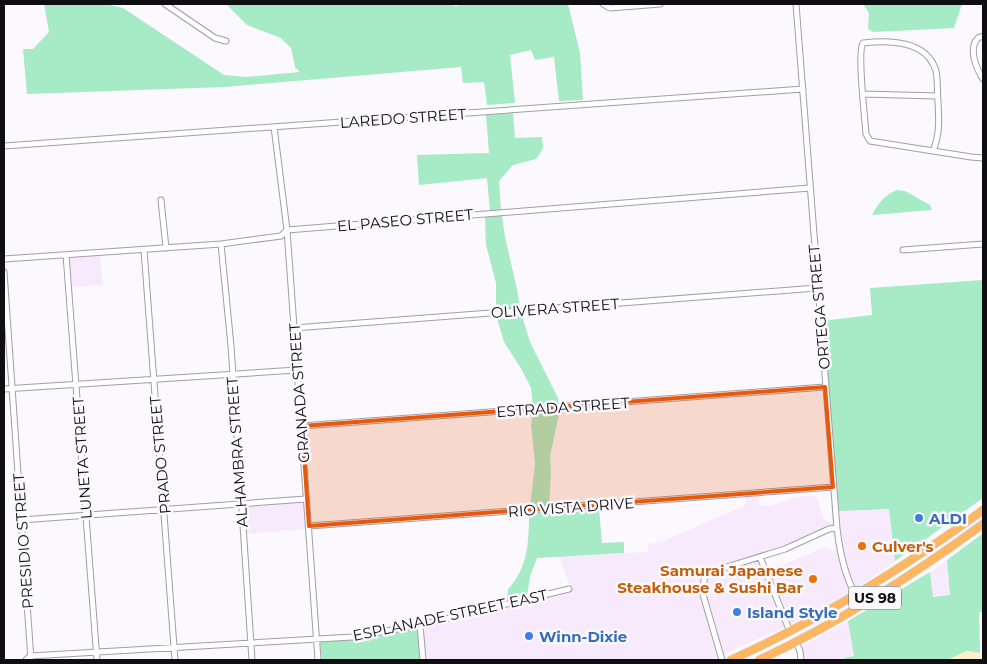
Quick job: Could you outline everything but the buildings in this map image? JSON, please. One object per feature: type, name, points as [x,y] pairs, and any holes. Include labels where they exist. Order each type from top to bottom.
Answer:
[{"type":"highway","name":"US 98","points":[[732,660],[790,632],[855,596],[893,573],[983,510]]},
{"type":"highway","name":"US 98","points":[[759,660],[796,642],[889,590],[983,524]]},
{"type":"street","points":[[166,4],[215,38],[226,41]]},
{"type":"street","points":[[604,4],[610,8],[660,4]]},
{"type":"street","name":"ORTEGA STREET","points":[[796,4],[837,528],[842,565],[855,596],[862,606]]},
{"type":"street","points":[[983,36],[978,38],[974,45],[976,66],[983,79]]},
{"type":"street","points":[[933,151],[939,131],[938,96],[936,73],[930,61],[909,45],[896,41],[871,42],[861,46],[866,134],[870,141],[933,151],[983,158]]},
{"type":"street","name":"LAREDO STREET","points":[[4,146],[803,89]]},
{"type":"street","points":[[864,94],[938,96]]},
{"type":"street","name":"GRANADA STREET","points":[[274,127],[287,230],[318,660]]},
{"type":"street","name":"EL PASEO STREET","points":[[4,259],[221,244],[281,236],[287,230],[810,188]]},
{"type":"street","points":[[161,200],[166,248]]},
{"type":"street","name":"ALHAMBRA STREET","points":[[221,244],[252,660]]},
{"type":"street","points":[[902,250],[983,244]]},
{"type":"street","name":"PRADO STREET","points":[[144,250],[174,660]]},
{"type":"street","name":"LUNETA STREET","points":[[66,255],[97,660]]},
{"type":"street","name":"PRESIDIO STREET","points":[[4,272],[29,659]]},
{"type":"street","name":"OLIVERA STREET","points":[[294,328],[817,288]]},
{"type":"street","points":[[4,389],[297,370]]},
{"type":"street","name":"ESTRADA STREET","points":[[302,426],[825,387]]},
{"type":"street","name":"RIO VISTA DRIVE","points":[[309,526],[833,487]]},
{"type":"street","points":[[21,520],[306,499]]},
{"type":"street","points":[[722,660],[702,591],[705,576],[714,571],[811,539],[829,529],[837,528]]},
{"type":"street","points":[[760,557],[790,632]]},
{"type":"street","name":"ESPLANADE STREET EAST","points":[[29,659],[316,640],[376,634],[569,589]]},
{"type":"street","points":[[420,625],[423,660]]},
{"type":"street","points":[[796,642],[801,660]]},
{"type":"highlighted area","points":[[825,387],[833,487],[309,526],[302,426]]},
{"type":"shaded area","points":[[100,255],[103,285],[72,287],[69,258]]},
{"type":"shaded area","points":[[836,486],[839,511],[889,509],[895,561],[855,589],[845,564]]},
{"type":"shaded area","points":[[831,490],[834,525],[784,546],[713,568],[703,575],[700,592],[718,657],[709,660],[425,660],[423,627],[572,591],[559,556],[648,552],[648,544],[661,542],[746,505],[745,497],[761,495],[758,501],[760,506],[771,506],[793,498],[813,495],[817,498],[824,520],[832,523]]},
{"type":"shaded area","points":[[304,502],[306,529],[245,534],[243,507]]},
{"type":"shaded area","points":[[834,531],[840,565],[851,592],[789,625],[766,566],[771,570],[825,547],[832,551],[837,549]]},
{"type":"shaded area","points":[[758,560],[785,627],[722,655],[704,590],[707,578],[715,573]]},
{"type":"shaded area","points":[[947,560],[950,595],[933,597],[930,572]]},
{"type":"shaded area","points":[[848,621],[854,656],[838,660],[803,660],[801,647]]},
{"type":"green space","points":[[44,4],[106,4],[123,8],[224,75],[246,77],[300,72],[295,67],[291,48],[281,38],[247,25],[226,4],[451,4],[456,6],[461,4],[568,4],[580,53],[583,100],[559,101],[554,57],[535,60],[531,50],[510,55],[515,103],[487,105],[484,82],[463,83],[461,67],[225,87],[27,94],[23,49],[33,49],[49,32]]},
{"type":"green space","points":[[863,4],[962,4],[954,28],[873,32],[868,29],[869,13]]},
{"type":"green space","points":[[513,113],[515,138],[542,137],[543,149],[536,159],[513,165],[499,181],[501,210],[490,211],[487,178],[419,185],[417,155],[489,153],[486,115]]},
{"type":"green space","points":[[897,190],[905,191],[930,205],[932,210],[872,215],[882,200]]},
{"type":"green space","points":[[502,215],[520,308],[496,310],[496,283],[486,245],[485,217]]},
{"type":"green space","points":[[983,280],[983,498],[895,561],[889,509],[839,511],[822,321],[872,315],[870,288]]},
{"type":"green space","points":[[521,313],[530,342],[558,398],[559,404],[533,406],[531,388],[504,342],[496,315]]},
{"type":"green space","points":[[560,410],[550,456],[549,506],[530,507],[535,464],[531,425],[533,412]]},
{"type":"green space","points":[[599,508],[602,543],[624,542],[624,553],[537,558],[530,576],[527,596],[507,602],[508,589],[520,572],[526,554],[529,513]]},
{"type":"green space","points":[[983,533],[983,612],[979,612],[980,653],[967,651],[947,660],[845,660],[844,658],[854,656],[848,621],[930,572],[933,597],[950,595],[947,560]]},
{"type":"green space","points":[[418,628],[420,660],[322,660],[320,642],[376,637]]},
{"type":"sand","points":[[967,651],[980,653],[981,660],[947,660]]},
{"type":"place","name":"ALDI","points":[[919,518]]},
{"type":"place","name":"Culver's","points":[[862,546]]},
{"type":"place","name":"Samurai Japanese Steakhouse & Sushi Bar","points":[[813,579]]},
{"type":"place","name":"Island Style","points":[[737,612]]},
{"type":"place","name":"Winn-Dixie","points":[[529,636]]}]
